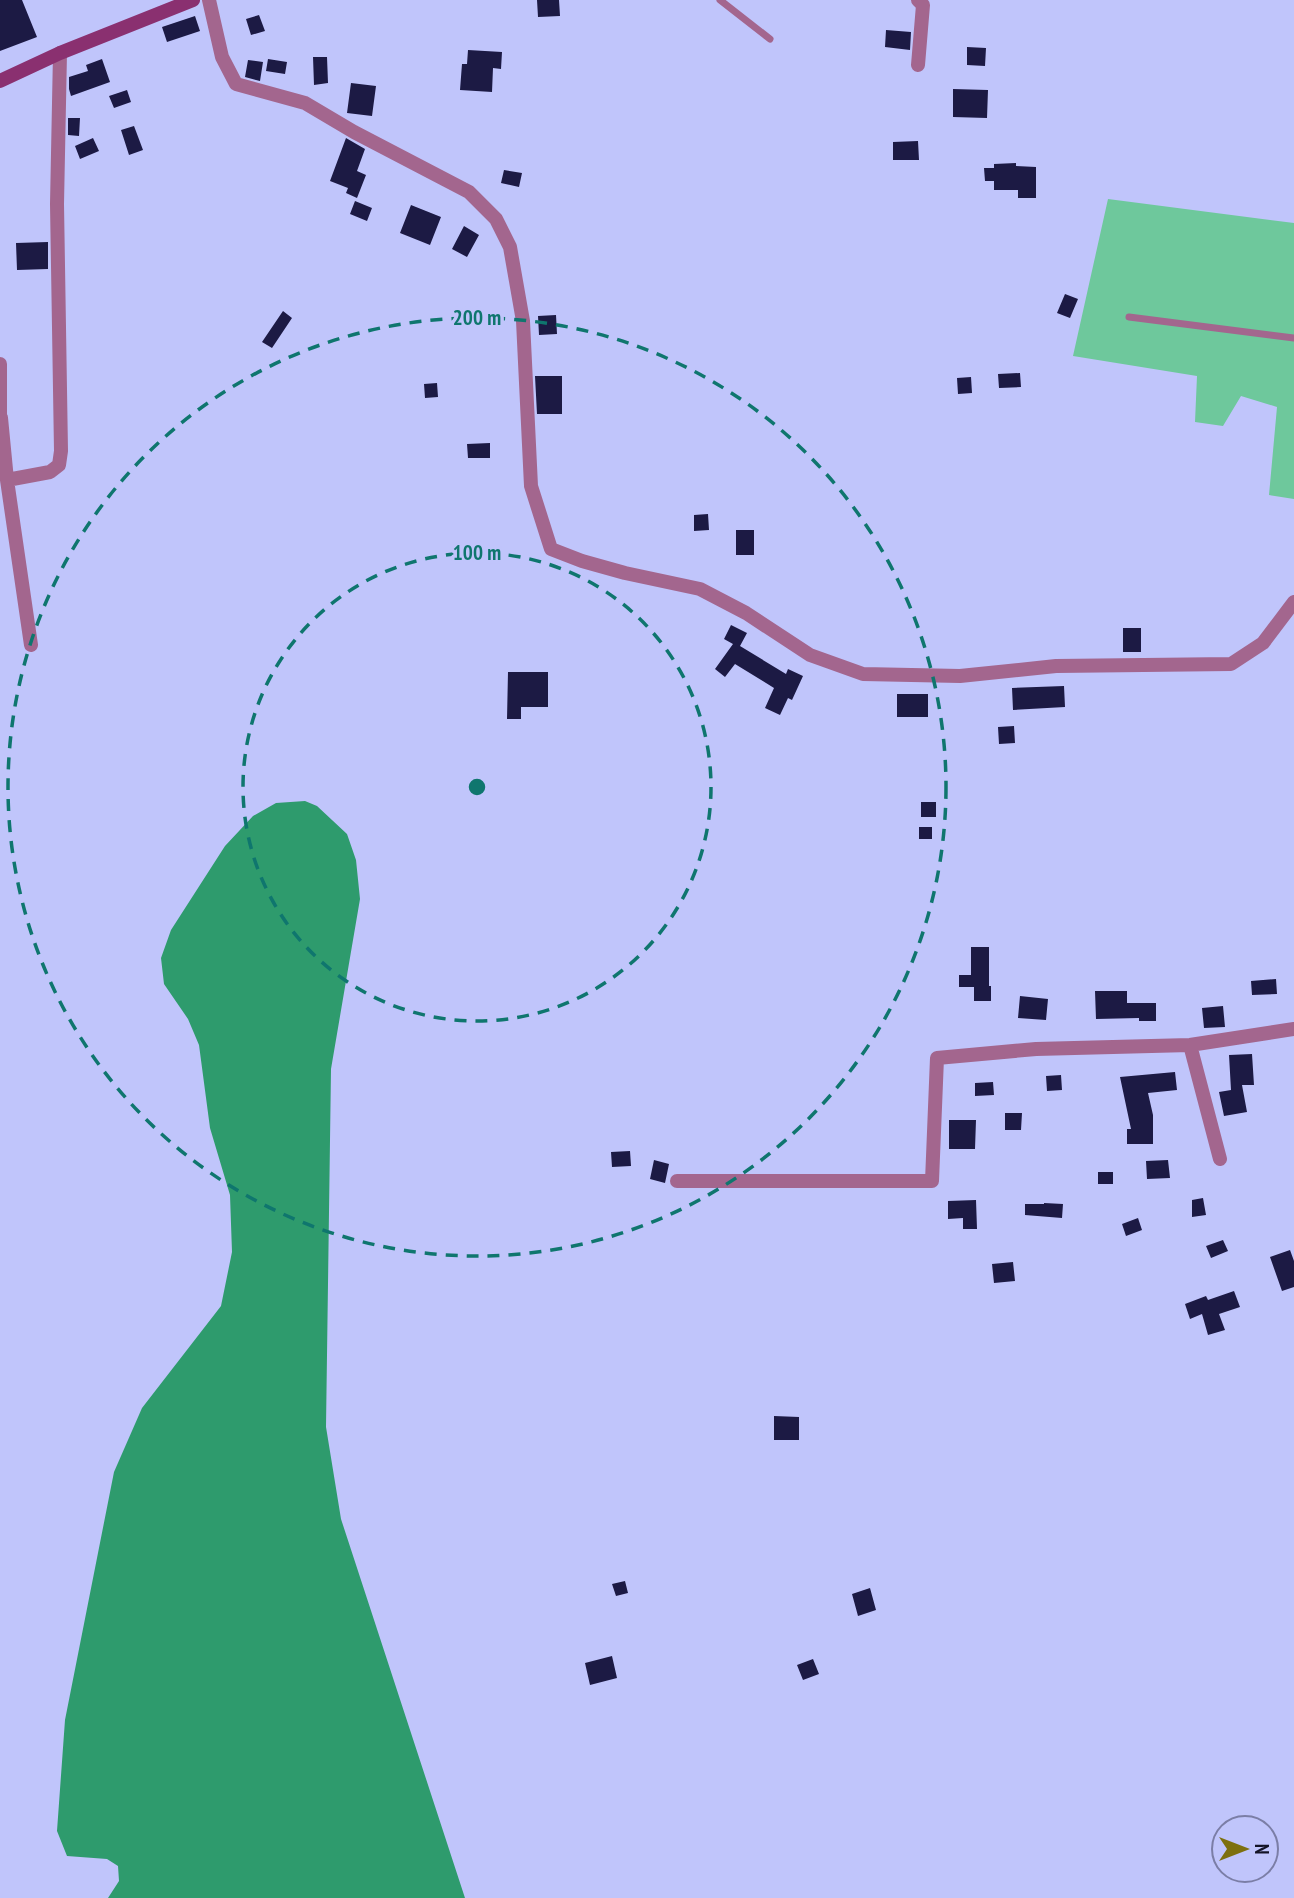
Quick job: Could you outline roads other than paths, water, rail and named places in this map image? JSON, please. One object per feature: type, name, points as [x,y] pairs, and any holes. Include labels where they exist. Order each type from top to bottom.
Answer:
[{"type":"main road","points":[[0,81],[60,52],[193,0]]},
{"type":"street","points":[[209,0],[222,57],[236,84],[305,103],[354,132],[469,192],[496,219],[510,247],[513,260],[523,321],[531,486],[551,550],[625,573],[700,589],[747,613],[810,655],[863,674],[960,677],[1056,666],[1231,664],[1263,643],[1294,602]]},
{"type":"street","points":[[918,0],[923,5],[918,65]]},
{"type":"street","points":[[7,480],[50,472],[59,465],[61,451],[57,204],[60,52]]},
{"type":"street","points":[[0,364],[1,419],[7,480],[31,645]]},
{"type":"street","points":[[677,1181],[932,1181],[937,1058],[1036,1049],[1190,1045],[1294,1029]]},
{"type":"street","points":[[1190,1045],[1220,1158]]},
{"type":"lane","points":[[720,0],[770,39]]},
{"type":"lane","points":[[1129,317],[1294,338]]}]
